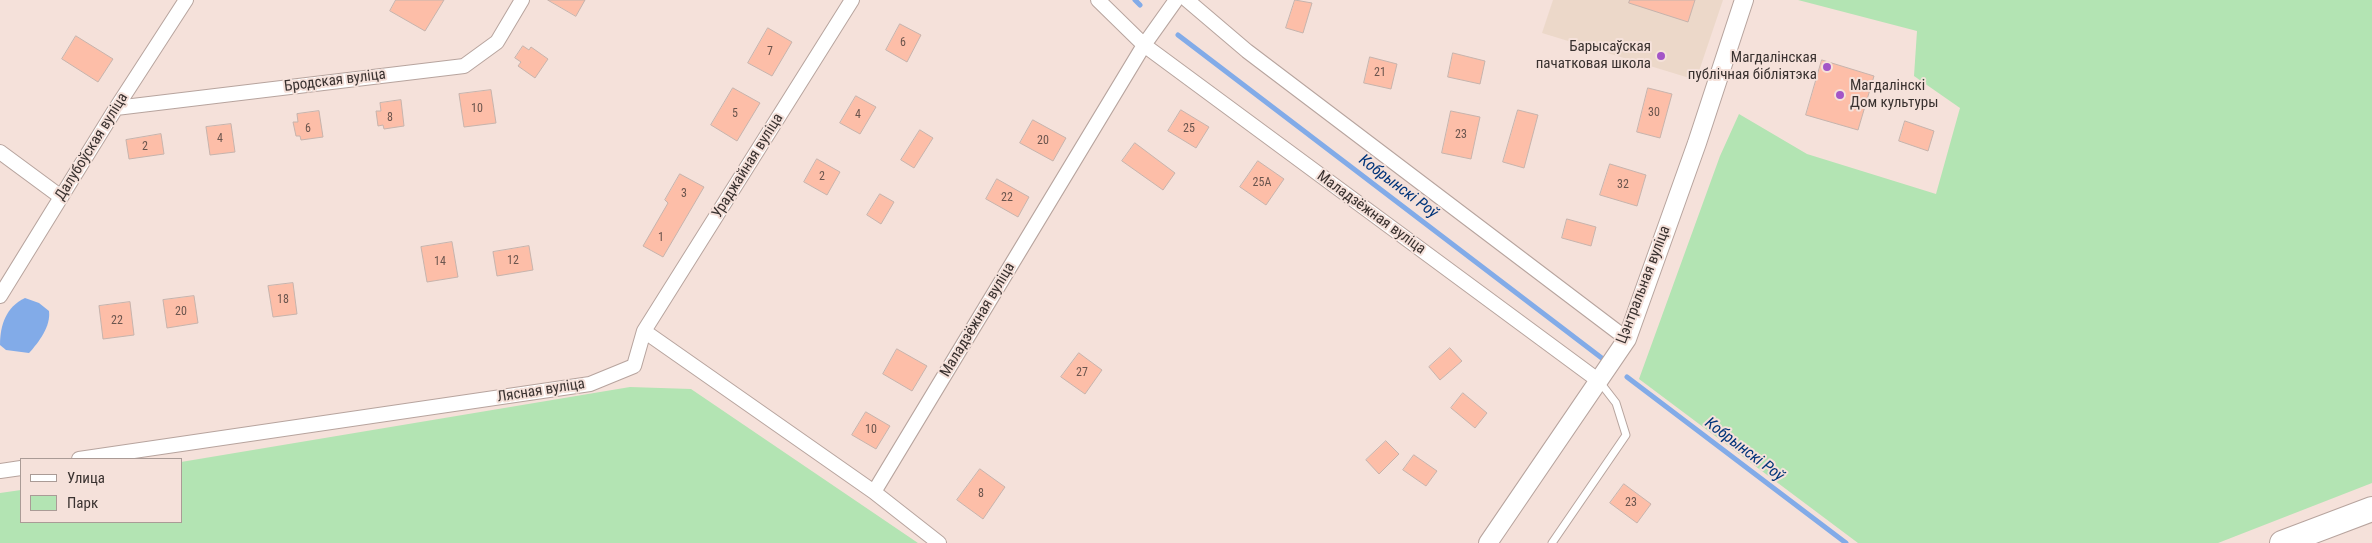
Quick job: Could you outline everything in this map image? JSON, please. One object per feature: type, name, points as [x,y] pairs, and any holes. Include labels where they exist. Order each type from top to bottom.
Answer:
[{"type":"highway","points":[[2282,543],[2372,509]]},
{"type":"street","name":"Далубоўская вуліца","points":[[0,296],[116,108],[186,0]]},
{"type":"street","name":"Бродская вуліца","points":[[116,108],[464,66],[497,42],[522,0]]},
{"type":"street","name":"Ураджайная вуліца","points":[[644,331],[852,0]]},
{"type":"street","points":[[1098,0],[1144,45]]},
{"type":"street","name":"Маладзёжная вуліца","points":[[874,492],[1144,45],[1176,0]]},
{"type":"street","points":[[1187,0],[1247,51],[1627,339]]},
{"type":"street","name":"Цэнтральная вуліца","points":[[1488,543],[1627,339],[1697,143],[1744,0]]},
{"type":"street","name":"Маладзёжная вуліца","points":[[1144,45],[1599,381]]},
{"type":"street","points":[[0,152],[61,197]]},
{"type":"street","name":"Лясная вуліца","points":[[86,458],[590,384],[634,366],[644,331]]},
{"type":"street","points":[[644,331],[874,492],[940,543]]},
{"type":"street","points":[[0,471],[20,468]]},
{"type":"lane","points":[[1552,543],[1626,435],[1616,403],[1599,381]]},
{"type":"shaded area","name":"Барысаўская пачатковая школа","points":[[1553,0],[1723,0],[1696,80],[1542,33]]},
{"type":"green space","points":[[1798,0],[2372,0],[2372,483],[2218,543],[1858,543],[1639,379],[1720,156],[1739,114],[1807,154],[1936,194],[1960,108],[1914,76],[1917,31]]},
{"type":"green space","points":[[630,387],[691,389],[918,543],[0,543],[0,493],[20,490],[20,523],[182,523],[182,462]]},
{"type":"water","points":[[25,298],[39,303],[49,311],[46,328],[29,353],[6,350],[0,345],[1,330],[5,317],[13,306]]},
{"type":"building","points":[[396,0],[444,0],[425,31],[390,11]]},
{"type":"building","points":[[548,0],[585,0],[576,16]]},
{"type":"building","points":[[1295,0],[1312,3],[1303,33],[1286,28]]},
{"type":"building","points":[[1630,0],[1695,0],[1688,22],[1629,3]]},
{"type":"building","points":[[900,24],[921,35],[907,62],[886,50]]},
{"type":"building","points":[[768,28],[792,42],[772,76],[748,63]]},
{"type":"building","points":[[76,36],[113,59],[98,82],[62,59]]},
{"type":"building","points":[[523,46],[529,50],[531,47],[548,59],[535,78],[518,66],[521,62],[515,58]]},
{"type":"building","points":[[1453,53],[1485,61],[1480,84],[1448,77]]},
{"type":"building","points":[[1370,57],[1397,64],[1391,89],[1364,83]]},
{"type":"building","name":"Магдалінскі Дом культуры","points":[[1822,60],[1874,76],[1858,130],[1806,115]]},
{"type":"building","points":[[733,88],[760,103],[737,141],[711,125]]},
{"type":"building","points":[[1648,88],[1672,94],[1660,138],[1637,132]]},
{"type":"building","points":[[491,90],[496,123],[464,127],[459,94]]},
{"type":"building","points":[[856,96],[876,107],[860,134],[840,123]]},
{"type":"building","points":[[401,100],[404,126],[384,129],[383,125],[378,126],[376,111],[381,111],[380,103]]},
{"type":"building","points":[[1181,110],[1209,127],[1196,148],[1168,131]]},
{"type":"building","points":[[1518,110],[1538,115],[1524,168],[1503,162]]},
{"type":"building","points":[[319,111],[323,137],[301,140],[300,136],[296,136],[293,122],[298,122],[297,114]]},
{"type":"building","points":[[1451,111],[1480,117],[1471,159],[1442,153]]},
{"type":"building","points":[[1033,120],[1066,138],[1053,161],[1020,143]]},
{"type":"building","points":[[1905,121],[1934,131],[1928,151],[1899,141]]},
{"type":"building","points":[[231,124],[235,152],[210,155],[206,127]]},
{"type":"building","points":[[920,130],[933,138],[914,168],[901,160]]},
{"type":"building","points":[[161,134],[164,154],[129,159],[126,140]]},
{"type":"building","points":[[1135,143],[1175,173],[1163,190],[1122,161]]},
{"type":"building","points":[[817,159],[840,172],[827,195],[804,182]]},
{"type":"building","points":[[1258,161],[1284,179],[1266,205],[1240,187]]},
{"type":"building","points":[[1610,164],[1646,175],[1637,206],[1600,195]]},
{"type":"building","points":[[680,174],[704,187],[663,257],[643,246],[668,203],[665,200]]},
{"type":"building","points":[[997,179],[1029,197],[1018,217],[986,199]]},
{"type":"building","points":[[880,194],[894,202],[881,224],[867,215]]},
{"type":"building","points":[[1567,219],[1596,227],[1591,246],[1562,238]]},
{"type":"building","points":[[452,242],[458,277],[427,282],[421,247]]},
{"type":"building","points":[[529,246],[533,270],[497,276],[493,252]]},
{"type":"building","points":[[293,283],[297,314],[273,317],[268,286]]},
{"type":"building","points":[[194,296],[198,323],[167,328],[163,300]]},
{"type":"building","points":[[130,302],[134,335],[103,339],[99,306]]},
{"type":"building","points":[[1450,348],[1462,361],[1440,380],[1429,367]]},
{"type":"building","points":[[897,349],[927,366],[912,391],[883,374]]},
{"type":"building","points":[[1079,353],[1102,370],[1085,394],[1061,377]]},
{"type":"building","points":[[1463,393],[1487,413],[1475,428],[1451,408]]},
{"type":"building","points":[[866,412],[890,426],[876,449],[852,435]]},
{"type":"building","points":[[1386,441],[1399,454],[1379,474],[1366,460]]},
{"type":"building","points":[[1414,455],[1437,471],[1426,486],[1403,470]]},
{"type":"building","points":[[980,469],[1005,487],[983,519],[957,500]]},
{"type":"building","points":[[1624,484],[1651,504],[1637,523],[1610,503]]},
{"type":"waterway","name":"Кобрынскі Роў","points":[[1135,0],[1140,5]]},
{"type":"waterway","name":"Кобрынскі Роў","points":[[1178,35],[1603,359]]},
{"type":"waterway","name":"Кобрынскі Роў","points":[[1627,377],[1846,543]]},
{"type":"place","name":"Барысаўская пачатковая школа","points":[[1661,56]]},
{"type":"place","name":"Магдалінская публічная бібліятэка","points":[[1827,67]]},
{"type":"place","name":"Магдалінскі Дом культуры","points":[[1840,95]]}]
